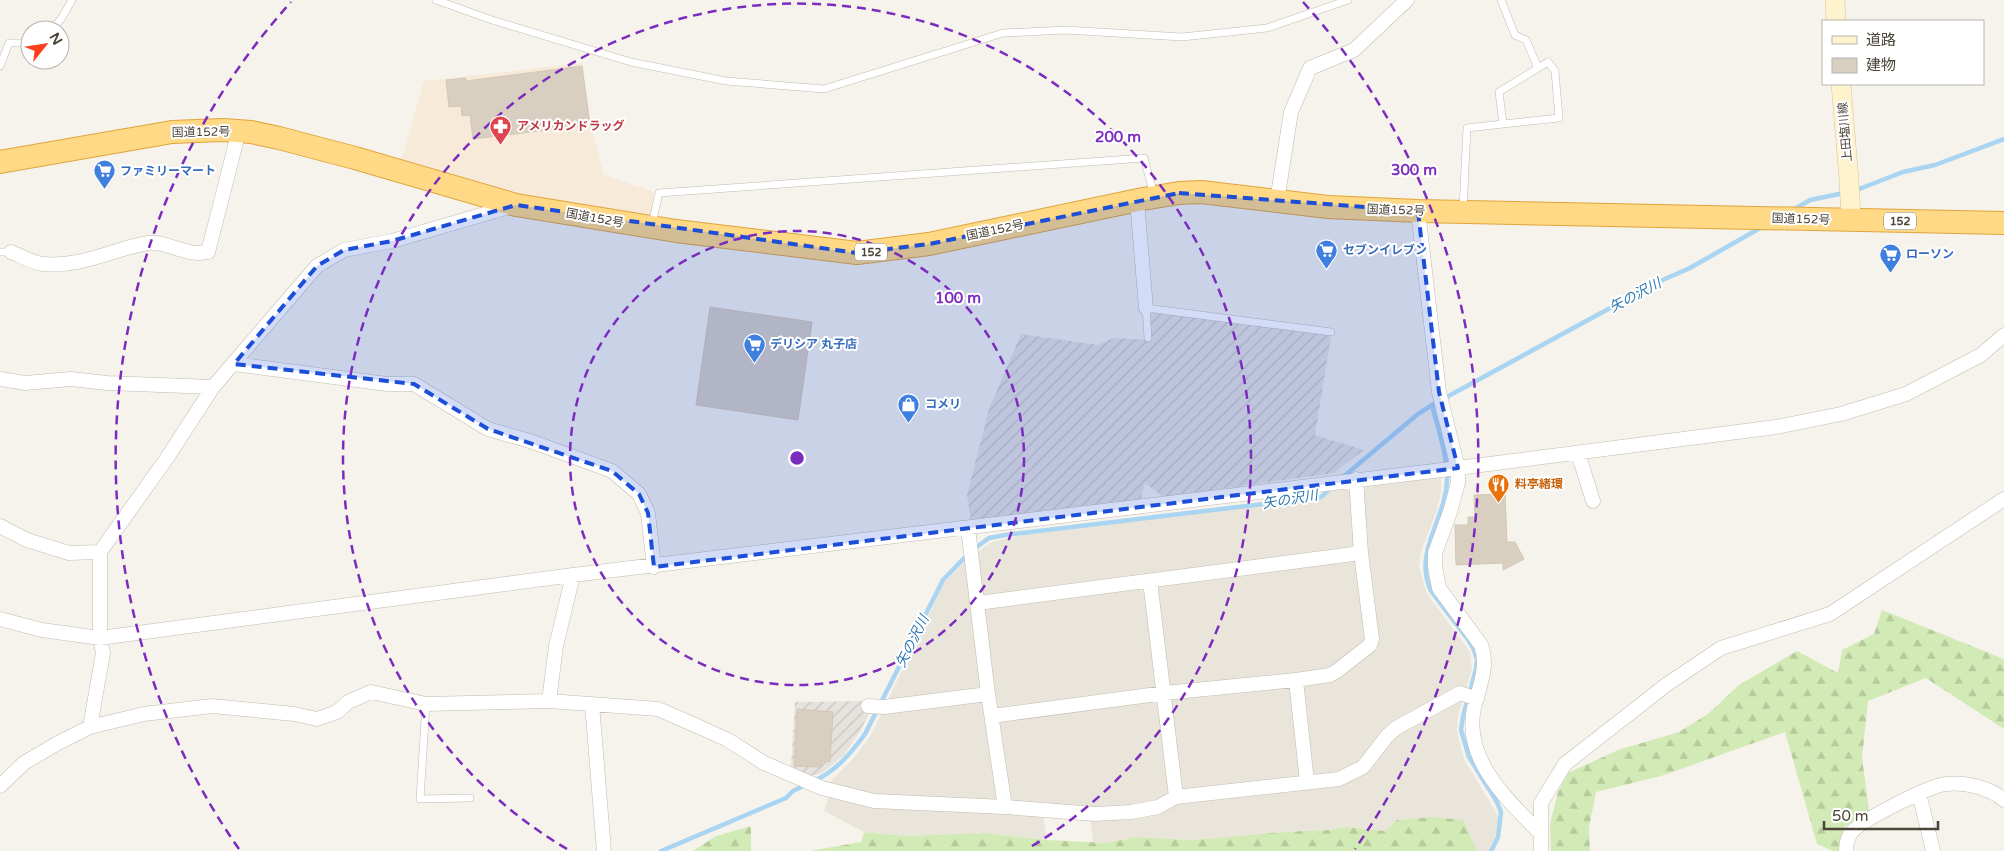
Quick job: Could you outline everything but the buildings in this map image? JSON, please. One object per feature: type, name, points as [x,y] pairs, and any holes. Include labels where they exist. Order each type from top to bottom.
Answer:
[{"type":"highway","name":"国道152号","points":[[0,162],[172,132],[239,131],[279,138],[355,158],[516,205],[652,227],[857,253],[929,244],[1145,199],[1201,192],[1328,207],[1418,211],[1796,219],[1850,210],[2004,223]]},
{"type":"main road","points":[[1834,0],[1836,20]]},
{"type":"main road","name":"上田塩川線","points":[[1842,85],[1850,210]]},
{"type":"street","points":[[1277,202],[1290,112],[1310,68],[1354,50],[1407,0]]},
{"type":"street","points":[[5,252],[42,264],[68,264],[98,258],[150,242],[198,254],[208,252],[239,131]]},
{"type":"street","points":[[1145,199],[1146,308]]},
{"type":"street","points":[[90,727],[103,653],[100,638],[100,552],[214,388],[317,266],[344,250],[392,241],[516,205]]},
{"type":"street","points":[[1418,211],[1450,469],[1458,483],[1435,554],[1439,588],[1481,645],[1485,656],[1485,668],[1471,697],[1473,741],[1482,765],[1514,806],[1541,834]]},
{"type":"street","points":[[0,619],[42,630],[100,638],[573,576],[1450,469],[1776,427],[1842,414],[1906,394],[1981,354],[2004,335]]},
{"type":"street","points":[[234,364],[387,384],[414,384],[488,429],[533,442],[612,471],[639,494],[648,513],[654,567]]},
{"type":"street","points":[[0,379],[25,383],[70,379],[214,388]]},
{"type":"street","points":[[1578,452],[1592,502]]},
{"type":"street","points":[[992,716],[1165,693],[1330,675],[1370,645],[1372,639],[1352,480]]},
{"type":"street","points":[[1541,851],[1541,803],[1565,764],[1666,685],[1722,648],[1830,614],[2004,499]]},
{"type":"street","points":[[0,526],[27,540],[69,553],[100,552]]},
{"type":"street","points":[[968,528],[988,694],[1005,807]]},
{"type":"street","points":[[978,603],[1361,553]]},
{"type":"street","points":[[549,701],[556,646],[573,576]]},
{"type":"street","points":[[1150,581],[1165,693],[1176,797]]},
{"type":"street","points":[[1296,680],[1308,782]]},
{"type":"street","points":[[0,786],[24,763],[90,727],[144,714],[212,706],[294,714],[317,719],[336,712],[348,702],[371,692],[426,704],[549,701],[658,709],[728,740],[764,763],[822,788],[874,801],[1005,807],[1095,814],[1131,812],[1158,807],[1176,797],[1339,779],[1363,767],[1387,736],[1396,728],[1460,692],[1471,697]]},
{"type":"street","points":[[875,707],[988,694]]},
{"type":"street","points":[[592,704],[604,851]]},
{"type":"street","points":[[1846,851],[1846,843],[1858,827],[1919,793],[1945,784],[1983,788],[2004,800]]},
{"type":"street","points":[[1919,793],[1933,851]]},
{"type":"lane","points":[[60,20],[72,0]]},
{"type":"lane","points":[[436,0],[492,20],[632,62],[726,81],[824,89],[1003,33],[1066,30],[1182,37],[1267,28],[1348,0]]},
{"type":"lane","points":[[1501,0],[1515,35],[1526,40],[1538,68]]},
{"type":"lane","points":[[0,66],[9,43],[20,42]]},
{"type":"lane","points":[[1463,212],[1467,128],[1559,118],[1555,71],[1548,62],[1499,92],[1503,124]]},
{"type":"lane","points":[[652,227],[659,193],[1144,158],[1145,199]]},
{"type":"lane","points":[[1148,338],[1146,308],[1330,332]]},
{"type":"lane","points":[[426,704],[420,799],[470,798]]},
{"type":"highlighted area","points":[[1179,193],[1418,211],[1439,392],[1458,468],[654,567],[648,513],[639,494],[612,471],[488,429],[414,384],[234,364],[317,266],[344,250],[392,241],[516,205],[857,253],[929,244]]},
{"type":"shaded area","name":"アメリカンドラッグ","points":[[582,63],[592,131],[604,175],[654,192],[651,218],[536,198],[402,159],[424,81]]},
{"type":"shaded area","points":[[1150,311],[1331,336],[1315,435],[1364,450],[1334,473],[1163,497],[1145,483],[1140,502],[971,522],[967,495],[989,409],[1021,334],[1098,345],[1113,338],[1151,340]]},
{"type":"shaded area","points":[[1441,476],[1441,492],[1437,510],[1421,552],[1419,566],[1427,594],[1470,652],[1472,669],[1458,716],[1457,731],[1464,759],[1497,814],[1499,824],[1488,851],[1477,851],[1463,820],[1385,831],[1346,827],[1329,830],[1192,840],[1135,837],[1107,843],[1093,842],[1090,818],[1043,816],[1047,840],[986,833],[906,836],[864,832],[824,811],[829,795],[818,791],[853,759],[871,735],[944,583],[968,558],[992,542],[1023,535],[1323,498],[1336,487]]},
{"type":"shaded area","points":[[876,701],[859,733],[844,755],[822,773],[810,776],[791,766],[795,702]]},
{"type":"green space","points":[[1882,610],[2004,659],[2004,729],[1926,678],[1868,701],[1862,758],[1869,810],[1843,828],[1841,851],[1833,851],[1817,844],[1785,732],[1661,776],[1596,792],[1589,827],[1590,851],[1551,851],[1550,824],[1558,792],[1568,773],[1618,750],[1679,732],[1708,714],[1739,685],[1797,651],[1838,673],[1842,650],[1874,634]]},
{"type":"green space","points":[[1433,817],[1463,820],[1477,851],[810,851],[861,842],[864,832],[906,836],[986,833],[1047,840],[1107,843],[1135,837],[1192,840],[1329,830],[1346,827],[1385,831],[1397,820]]},
{"type":"green space","points":[[751,826],[751,851],[693,851],[716,836]]},
{"type":"waterway","name":"矢の沢川","points":[[1854,191],[1903,172],[1935,165],[2004,139]]},
{"type":"waterway","name":"矢の沢川","points":[[1793,210],[1810,200],[1844,193]]},
{"type":"waterway","name":"矢の沢川","points":[[1343,477],[1418,414],[1432,405],[1658,282],[1690,268],[1762,227]]},
{"type":"waterway","points":[[1432,405],[1444,452],[1447,481],[1445,496],[1428,550],[1426,577],[1431,591],[1469,641],[1477,659],[1461,730],[1469,757],[1497,802],[1501,812],[1498,837],[1491,851]]},
{"type":"waterway","name":"矢の沢川","points":[[974,549],[989,538],[1005,535],[1321,497],[1332,487]]},
{"type":"waterway","name":"矢の沢川","points":[[814,781],[842,761],[865,734],[943,580],[968,554]]},
{"type":"waterway","name":"矢の沢川","points":[[661,851],[786,798],[793,791],[807,784]]},
{"type":"place","name":"アメリカンドラッグ","points":[[501,145]]},
{"type":"place","name":"ファミリーマート","points":[[104,190]]},
{"type":"place","name":"セブンイレブン","points":[[1327,269]]},
{"type":"place","name":"ローソン","points":[[1890,273]]},
{"type":"place","name":"デリシア 丸子店","points":[[754,363]]},
{"type":"place","name":"コメリ","points":[[909,423]]},
{"type":"place","name":"料亭緒環","points":[[1499,503]]}]
